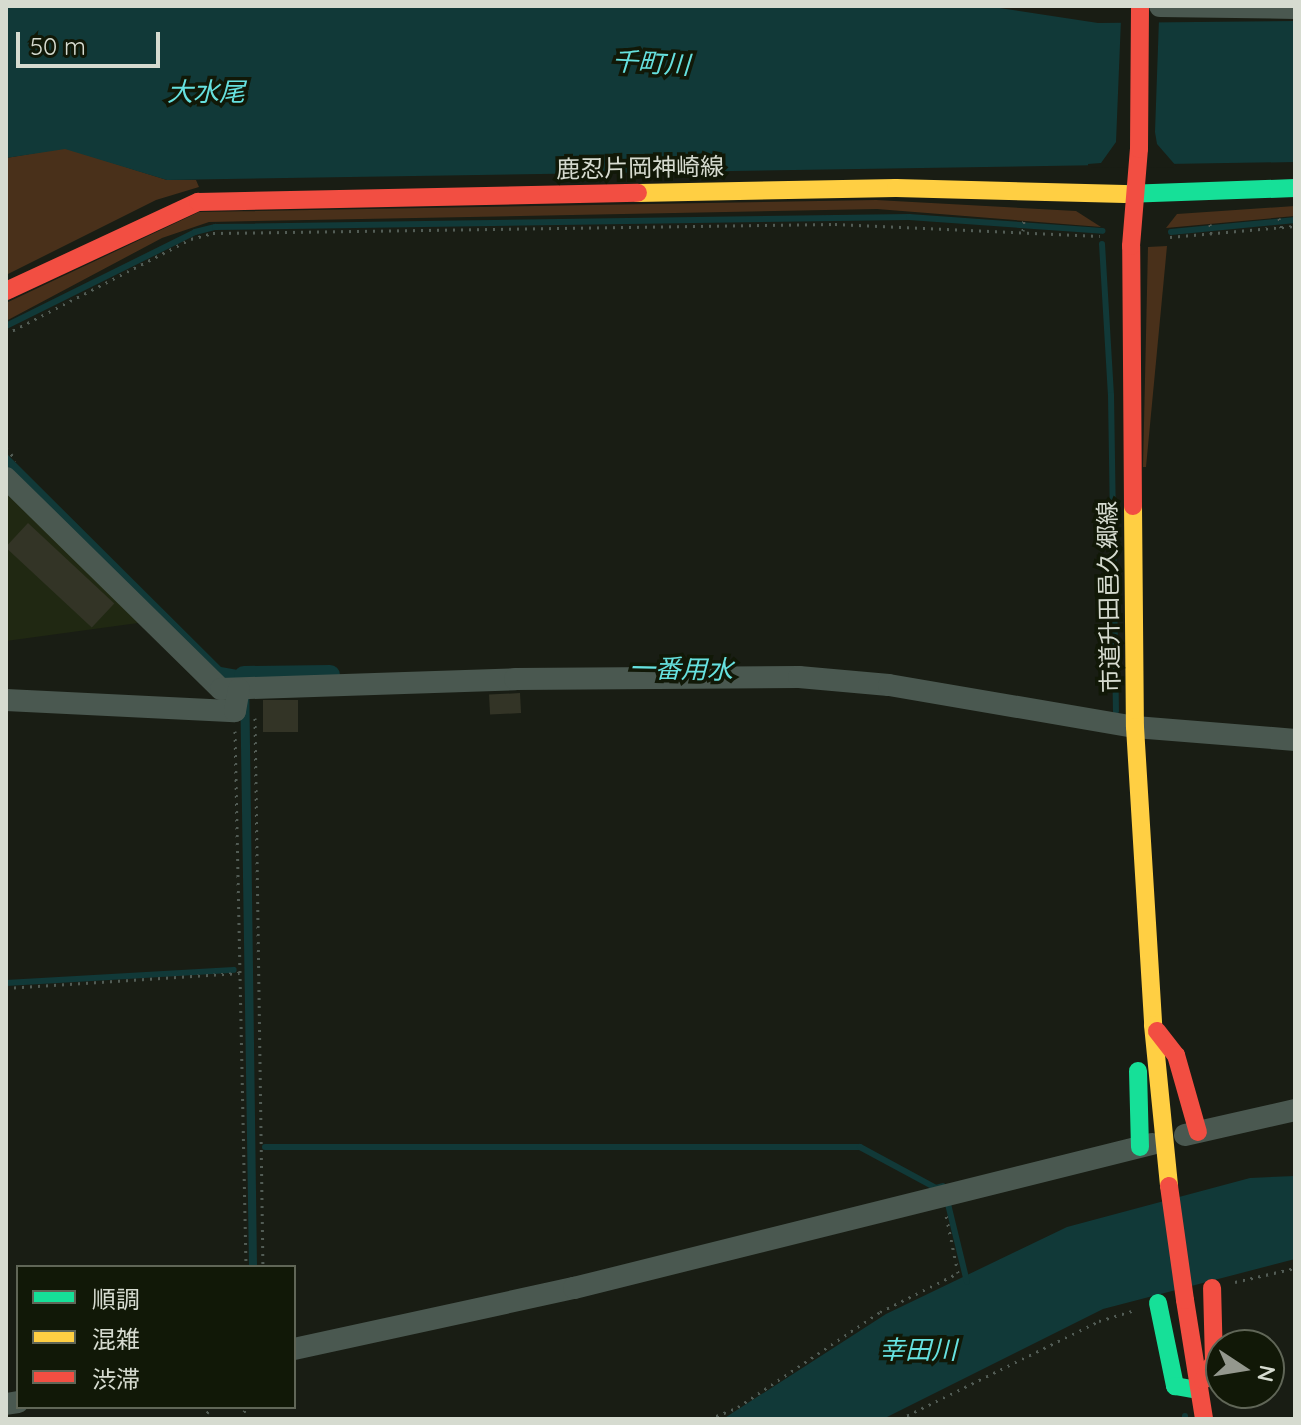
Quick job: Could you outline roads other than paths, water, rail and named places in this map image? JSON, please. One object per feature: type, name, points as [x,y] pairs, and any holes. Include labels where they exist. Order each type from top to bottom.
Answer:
[{"type":"street","points":[[1147,9],[1295,8]]},
{"type":"street","name":"市道升田邑久郷線","points":[[1147,9],[1135,195],[1135,727],[1153,1025],[1169,1186],[1198,1390]]},
{"type":"street","name":"鹿忍片岡神崎線","points":[[6,291],[198,202],[896,188],[1135,195],[1295,188]]},
{"type":"street","points":[[12,463],[221,689],[245,700]]},
{"type":"street","points":[[6,700],[245,700],[515,679],[799,677],[889,685],[1135,727],[1295,740]]},
{"type":"street","points":[[296,1349],[574,1288],[1146,1145],[1138,1043],[1153,1025],[1176,1055],[1189,1134],[1295,1110]]},
{"type":"street","points":[[1204,1419],[1198,1390],[1214,1362],[1212,1288]]},
{"type":"street","points":[[1158,1303],[1175,1386],[1198,1390]]},
{"type":"water","name":"大水尾","points":[[6,6],[986,6],[1098,23],[1295,21],[1295,162],[167,180],[65,149],[6,158]]},
{"type":"water","points":[[6,453],[221,667],[249,672],[257,1265],[249,1265],[240,680],[218,677],[6,470]]},
{"type":"water","name":"幸田川","points":[[1295,1176],[1295,1259],[1103,1309],[883,1419],[723,1419],[886,1314],[1067,1227],[1250,1178]]},
{"type":"waterway","points":[[6,326],[195,232],[215,227],[909,217],[1102,231]]},
{"type":"waterway","points":[[1171,232],[1295,220]]},
{"type":"waterway","points":[[1102,244],[1111,395],[1116,711]]},
{"type":"waterway","name":"一番用水","points":[[244,676],[330,675]]},
{"type":"waterway","points":[[6,983],[234,970]]},
{"type":"waterway","points":[[265,1147],[860,1147],[936,1188],[943,1186]]},
{"type":"waterway","points":[[948,1204],[967,1282]]},
{"type":"water label","name":"千町川","points":[[651,63]]}]
